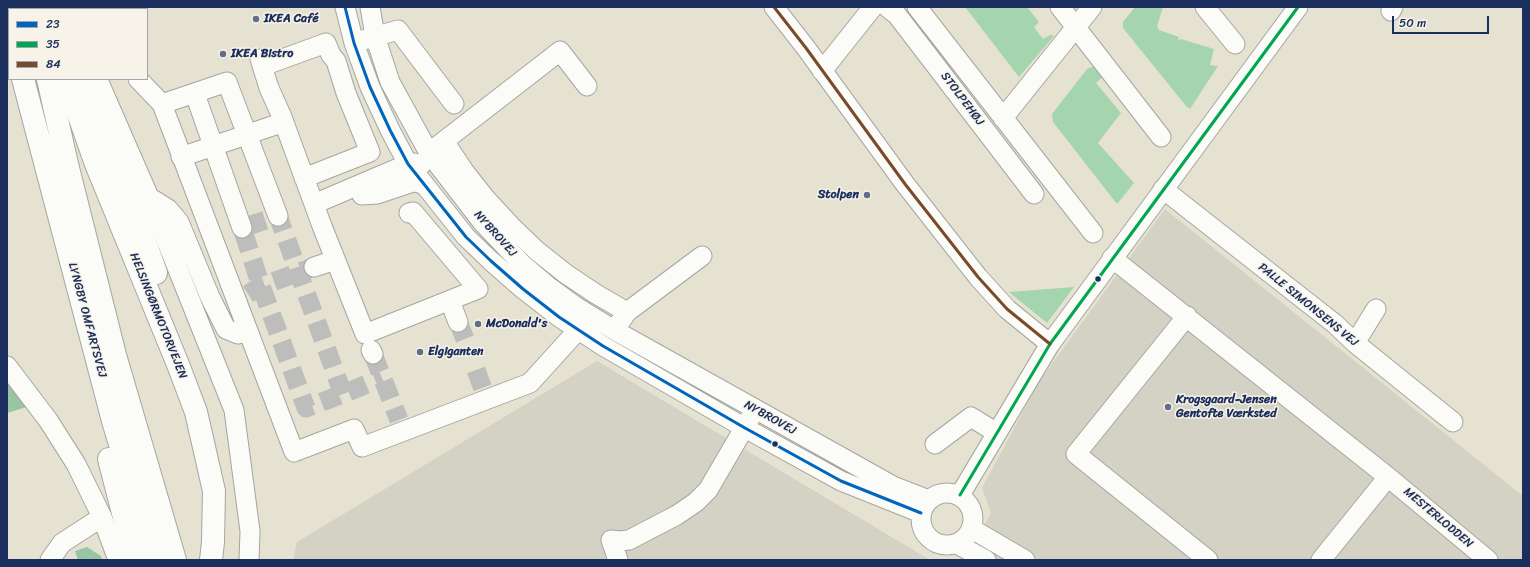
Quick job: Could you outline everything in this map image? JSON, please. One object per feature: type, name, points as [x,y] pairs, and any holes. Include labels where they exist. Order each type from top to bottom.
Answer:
[{"type":"highway","name":"LYNGBY OMFARTSVEJ","points":[[23,80],[113,421],[155,560]]},
{"type":"highway","name":"LYNGBY OMFARTSVEJ","points":[[48,80],[67,164],[115,355],[175,560]]},
{"type":"highway","name":"HELSINGØRMOTORVEJEN","points":[[66,80],[96,164],[196,412],[214,491],[213,542],[211,560]]},
{"type":"highway","points":[[88,80],[195,386],[196,412]]},
{"type":"highway","points":[[34,117],[29,133],[76,328],[135,560]]},
{"type":"highway","points":[[165,527],[180,560]]},
{"type":"street","points":[[345,7],[354,43],[370,88],[380,108],[391,115],[411,152],[421,154],[417,171]]},
{"type":"street","name":"NYBROVEJ","points":[[370,7],[375,36],[417,171],[466,237],[522,289],[559,317],[604,346],[745,428],[841,481],[925,507]]},
{"type":"street","points":[[822,70],[873,7]]},
{"type":"street","name":"STOLPEHØJ","points":[[887,7],[897,15],[1034,194]]},
{"type":"street","name":"STOLPEHØJ","points":[[917,7],[1093,233]]},
{"type":"street","points":[[1060,7],[1161,137]]},
{"type":"street","name":"STOLPEHØJ","points":[[1003,118],[1092,7]]},
{"type":"street","points":[[1205,7],[1235,44]]},
{"type":"street","points":[[960,495],[1050,344],[1298,7]]},
{"type":"street","points":[[778,9],[905,184],[978,277],[1006,309],[1050,344]]},
{"type":"street","points":[[354,43],[398,30],[454,104]]},
{"type":"street","points":[[304,178],[370,152],[346,93],[336,61],[331,55],[326,43],[262,63],[269,88],[284,122],[304,178],[335,260],[365,334],[478,289],[413,212],[409,213]]},
{"type":"street","points":[[316,208],[362,195],[417,171],[444,141],[560,52],[587,86]]},
{"type":"street","points":[[98,80],[149,197],[234,410],[250,531],[249,560]]},
{"type":"street","points":[[139,80],[162,104],[181,157],[241,297],[247,332],[278,394],[294,452],[354,429],[362,447],[402,426],[485,395],[530,383],[578,330]]},
{"type":"street","points":[[162,104],[227,82],[278,216]]},
{"type":"street","points":[[195,94],[242,228]]},
{"type":"street","points":[[181,157],[284,122]]},
{"type":"street","points":[[444,141],[464,171],[486,199],[532,246],[566,274],[627,312]]},
{"type":"street","points":[[316,208],[417,171]]},
{"type":"street","name":"NYBROVEJ","points":[[417,171],[483,223],[523,265],[549,287],[576,306],[614,330],[892,486],[925,507]]},
{"type":"street","name":"PALLE SIMONSENS VEJ","points":[[1163,189],[1334,324],[1453,422]]},
{"type":"street","points":[[149,197],[168,209],[179,222],[210,297],[226,329],[238,334],[247,332]]},
{"type":"street","points":[[604,346],[627,312],[702,256]]},
{"type":"street","name":"MESTERLODDEN","points":[[1112,258],[1388,477],[1488,560]]},
{"type":"street","points":[[314,267],[335,260]]},
{"type":"street","points":[[450,301],[458,322]]},
{"type":"street","points":[[1355,342],[1376,309]]},
{"type":"street","points":[[1187,316],[1076,454],[1208,560]]},
{"type":"street","points":[[7,366],[48,420],[76,464],[102,517],[118,560]]},
{"type":"street","points":[[618,560],[611,540],[629,540],[677,515],[696,502],[708,490],[745,428],[754,409]]},
{"type":"street","points":[[935,444],[971,417],[997,433]]},
{"type":"street","points":[[1321,560],[1388,477]]},
{"type":"street","points":[[949,492],[960,495],[968,502],[973,510],[974,520],[972,529],[963,540],[957,544],[945,545],[934,542],[923,529],[921,522],[925,507],[938,494],[949,492]]},
{"type":"street","points":[[50,560],[62,543],[102,517]]},
{"type":"street","points":[[972,529],[1025,560]]},
{"type":"street","points":[[957,544],[986,560]]},
{"type":"shaded area","points":[[1165,209],[1523,496],[1523,560],[965,560],[991,513],[982,488],[1040,380]]},
{"type":"shaded area","points":[[597,361],[930,560],[293,560],[297,542]]},
{"type":"green space","points":[[965,7],[1027,7],[1039,22],[1034,27],[1043,39],[1050,35],[1054,36],[1019,77]]},
{"type":"green space","points":[[1135,7],[1163,7],[1157,26],[1159,30],[1179,37],[1178,41],[1181,39],[1214,49],[1210,65],[1218,66],[1190,109],[1123,28],[1123,22]]},
{"type":"green space","points":[[1096,65],[1104,76],[1096,83],[1121,113],[1098,143],[1134,183],[1117,204],[1053,122],[1052,114],[1087,69]]},
{"type":"green space","points":[[1074,287],[1047,323],[1009,292]]},
{"type":"green space","points":[[7,382],[30,406],[7,413]]},
{"type":"green space","points":[[87,547],[101,556],[102,560],[78,560],[75,551]]},
{"type":"tunnel","points":[[343,394],[278,216],[242,228],[261,286],[306,408],[343,394],[382,378]]},
{"type":"tunnel","points":[[248,294],[261,286],[311,268]]},
{"type":"tunnel","points":[[458,322],[465,339]]},
{"type":"tunnel","points":[[373,354],[399,420]]},
{"type":"tunnel","points":[[476,370],[483,389]]},
{"type":"transit line","name":"23","points":[[345,7],[354,43],[370,87],[408,164],[466,237],[491,261],[523,289],[559,317],[603,346],[745,428],[841,481],[921,513]]},
{"type":"transit line","name":"84","points":[[774,7],[806,48],[905,184],[978,277],[1007,309],[1050,344]]},
{"type":"transit line","name":"35","points":[[960,495],[1050,344],[1298,7]]},
{"type":"place","name":"IKEA Café","points":[[256,19]]},
{"type":"place","name":"IKEA Bistro","points":[[223,54]]},
{"type":"place","name":"Stolpen","points":[[867,195]]},
{"type":"place","name":"McDonald's","points":[[478,324]]},
{"type":"place","name":"Elgiganten","points":[[420,352]]},
{"type":"place","name":"Krogsgaard-Jensen Gentofte Værksted","points":[[1168,407]]}]
